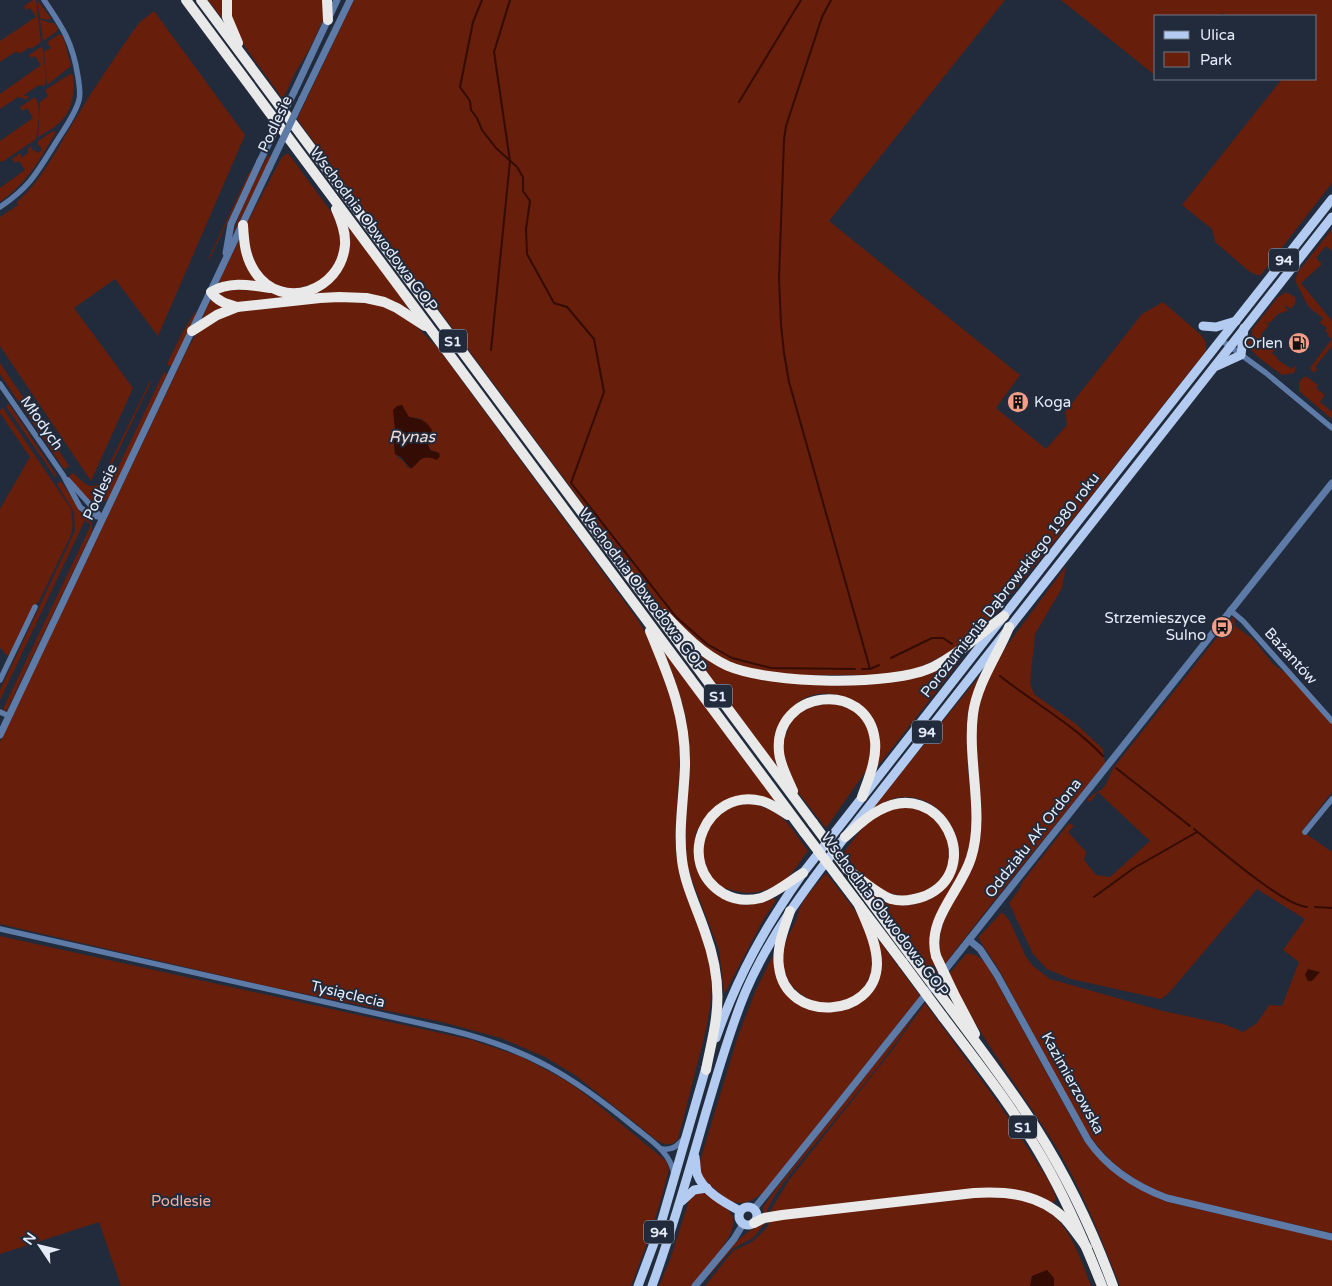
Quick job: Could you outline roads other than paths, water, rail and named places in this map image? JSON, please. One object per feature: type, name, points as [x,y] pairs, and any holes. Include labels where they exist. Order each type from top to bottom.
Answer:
[{"type":"highway","name":"Wschodnia Obwodowa GOP","points":[[186,0],[1004,1100],[1031,1139],[1066,1202],[1102,1286]]},
{"type":"highway","name":"Wschodnia Obwodowa GOP","points":[[200,0],[979,1047],[1037,1129],[1069,1186],[1099,1250],[1113,1286]]},
{"type":"highway","points":[[227,0],[226,9],[229,22],[247,62]]},
{"type":"highway","points":[[327,0],[328,20]]},
{"type":"highway","points":[[237,307],[215,298],[211,292],[228,285],[248,285],[270,288],[285,293],[306,292],[326,282],[338,267],[345,246],[344,232],[328,192]]},
{"type":"highway","points":[[243,225],[244,245],[250,262],[260,278],[270,288]]},
{"type":"highway","points":[[192,331],[218,315],[237,307],[339,296],[366,298],[384,302],[397,308],[432,331]]},
{"type":"highway","points":[[640,590],[687,638],[712,657],[750,674],[780,678],[871,680],[914,674],[932,667],[949,657],[1004,616]]},
{"type":"highway","points":[[642,614],[670,679],[683,725],[685,765],[680,834],[682,859],[686,879],[711,950],[716,980],[716,1018],[706,1070]]},
{"type":"highway","points":[[979,1047],[973,1028],[936,956],[934,944],[935,933],[946,905],[969,865],[975,842],[976,799],[971,746],[974,708],[981,685],[1009,627]]},
{"type":"highway","points":[[797,802],[780,758],[779,743],[781,734],[787,721],[796,710],[810,702],[827,698],[840,700],[856,708],[866,718],[874,735],[875,753],[862,797]]},
{"type":"highway","points":[[796,820],[778,808],[760,801],[747,800],[732,803],[719,810],[706,824],[699,841],[698,856],[707,879],[715,888],[734,898],[748,900],[770,894],[803,873]]},
{"type":"highway","points":[[845,837],[877,811],[894,804],[908,803],[925,808],[943,821],[948,828],[953,845],[952,866],[946,880],[934,891],[918,899],[898,900],[889,898],[846,867]]},
{"type":"highway","points":[[790,911],[781,938],[779,951],[781,978],[793,994],[804,1003],[814,1007],[833,1008],[850,1003],[860,996],[870,984],[876,972],[877,963],[872,936],[859,905]]},
{"type":"highway","points":[[748,1223],[797,1213],[974,1193],[1004,1192],[1028,1196],[1053,1209],[1066,1220],[1087,1248]]},
{"type":"main road","name":"Porozumienia Dąbrowskiego 1980 roku","points":[[638,1286],[660,1227],[706,1070],[730,999],[747,962],[776,912],[803,873],[862,797],[1332,199]]},
{"type":"main road","name":"Porozumienia Dąbrowskiego 1980 roku","points":[[652,1286],[680,1204],[725,1046],[745,992],[772,940],[790,911],[845,837],[1009,627],[1332,217]]},
{"type":"main road","points":[[1203,326],[1216,327],[1236,321]]},
{"type":"main road","points":[[1212,369],[1241,355],[1244,328]]},
{"type":"main road","points":[[694,1153],[697,1173],[707,1188],[740,1212]]},
{"type":"main road","points":[[680,1204],[694,1190],[707,1188]]},
{"type":"main road","points":[[745,1207],[754,1209],[757,1216],[748,1223],[740,1219],[740,1212],[745,1207]]},
{"type":"street","points":[[0,207],[20,193],[34,176],[79,100],[78,79],[71,46],[64,29],[44,0]]},
{"type":"street","name":"Podlesie","points":[[226,261],[231,224],[337,0]]},
{"type":"street","name":"Podlesie","points":[[0,734],[350,0]]},
{"type":"street","points":[[1221,340],[1274,379],[1332,428]]},
{"type":"street","name":"Młodych","points":[[0,384],[63,475],[84,511],[93,516],[103,518]]},
{"type":"street","name":"Młodych","points":[[63,475],[103,518]]},
{"type":"street","name":"Oddziału AK Ordona","points":[[754,1209],[1332,482]]},
{"type":"street","points":[[0,680],[35,607]]},
{"type":"street","name":"Bażantów","points":[[1230,610],[1243,621],[1332,721]]},
{"type":"street","points":[[0,712],[9,716]]},
{"type":"street","points":[[1305,832],[1332,799]]},
{"type":"street","name":"Tysiąclecia","points":[[0,929],[450,1030],[494,1042],[533,1058],[572,1079],[603,1102],[662,1149],[671,1162],[674,1178]]},
{"type":"street","name":"Kazimierzowska","points":[[969,940],[980,950],[994,969],[1088,1140],[1098,1153],[1118,1172],[1142,1187],[1167,1198],[1332,1237]]},
{"type":"street","points":[[662,1149],[671,1150],[687,1135]]},
{"type":"street","points":[[695,1286],[748,1223]]},
{"type":"water","name":"Rynas","points":[[402,405],[409,417],[422,420],[432,430],[428,444],[430,450],[439,453],[440,456],[437,460],[424,458],[411,469],[401,457],[395,454],[392,438],[395,431],[393,410],[397,406]]},
{"type":"water","points":[[1308,969],[1320,972],[1312,981],[1308,981],[1305,975]]},
{"type":"water","points":[[1047,1270],[1054,1278],[1054,1286],[1030,1286],[1032,1276]]},
{"type":"waterway","points":[[482,0],[473,22],[460,87],[470,101],[471,110],[482,130],[496,148],[517,167],[523,177],[523,191],[530,201],[526,229],[527,254],[554,303],[567,307],[594,339],[604,392],[571,483],[676,617],[707,644],[732,658],[771,668],[855,669]]},
{"type":"waterway","points":[[491,350],[510,161],[494,52],[510,0]]},
{"type":"waterway","points":[[739,102],[801,0]]},
{"type":"waterway","points":[[831,0],[822,17],[786,126],[779,278],[781,325],[789,382],[870,669],[879,665]]},
{"type":"waterway","points":[[891,658],[932,638],[943,638],[952,644]]},
{"type":"waterway","points":[[862,669],[870,669]]},
{"type":"waterway","points":[[1000,676],[1079,734],[1103,756]]},
{"type":"waterway","points":[[1116,768],[1190,826]]},
{"type":"waterway","points":[[1194,829],[1266,886],[1296,904],[1307,907]]},
{"type":"waterway","points":[[1094,897],[1134,868],[1197,832]]},
{"type":"waterway","points":[[1315,907],[1332,908]]},
{"type":"place","name":"Orlen","points":[[1299,343]]},
{"type":"place","name":"Koga","points":[[1018,402]]},
{"type":"place","name":"Strzemieszyce Sulno","points":[[1222,627]]}]
